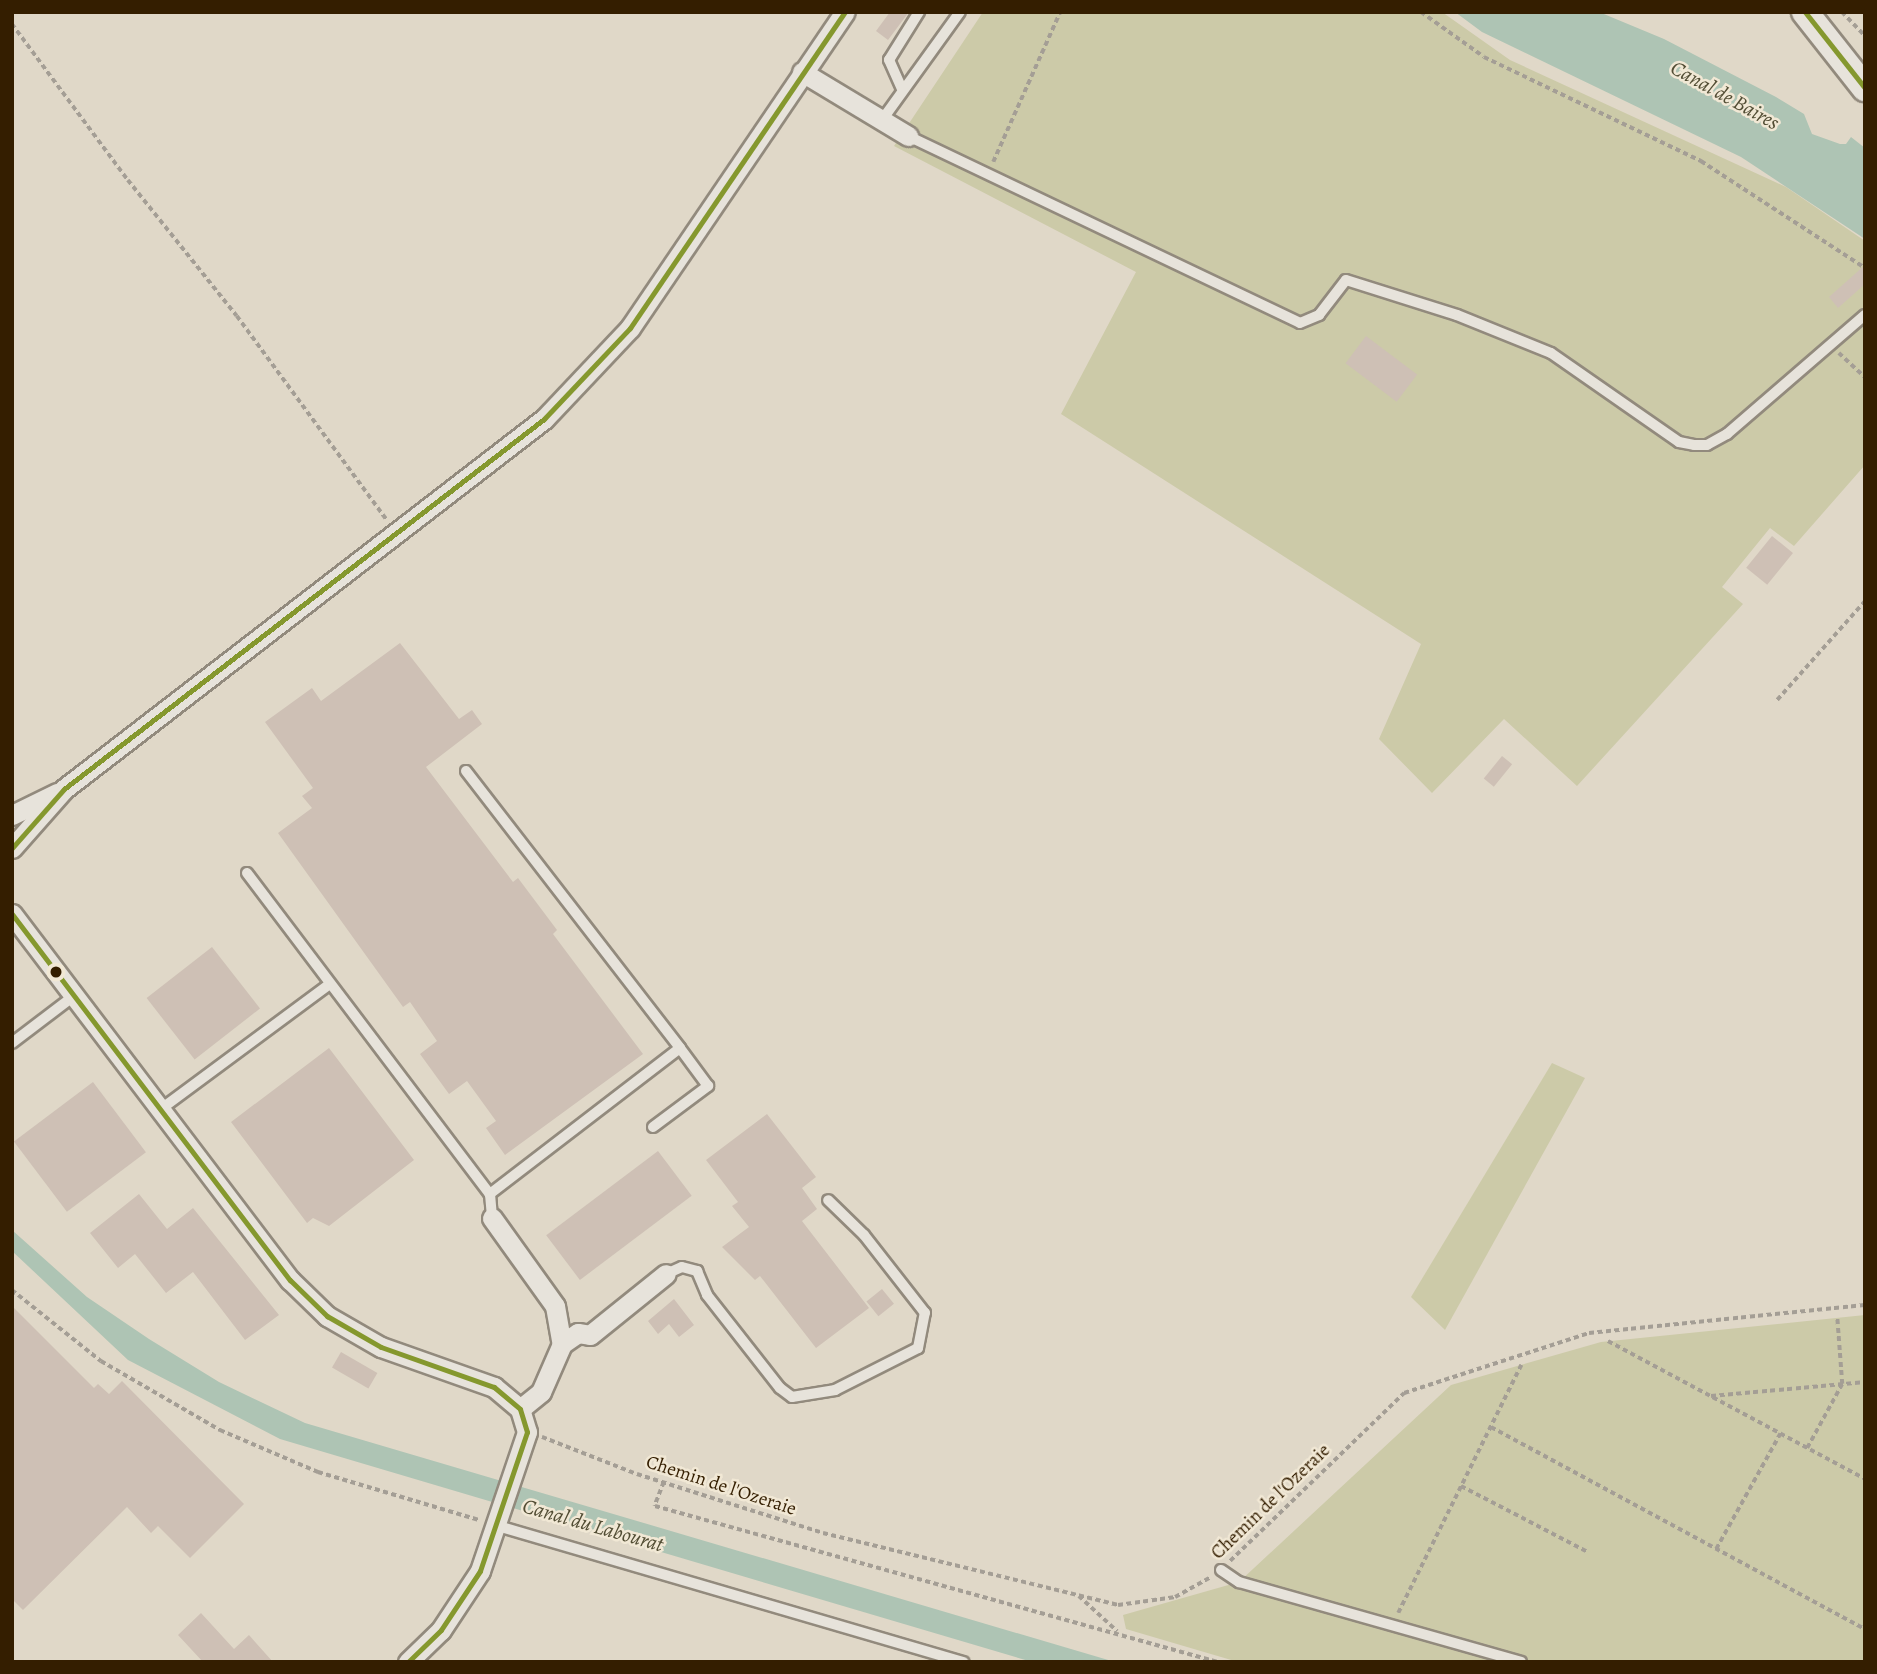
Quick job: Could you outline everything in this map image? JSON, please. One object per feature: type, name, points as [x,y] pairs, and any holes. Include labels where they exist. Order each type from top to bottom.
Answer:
[{"type":"main road","points":[[1805,12],[1864,85]]},
{"type":"street","points":[[12,815],[64,789],[398,535],[544,419],[630,328],[845,12]]},
{"type":"street","points":[[802,72],[908,136]]},
{"type":"street","points":[[12,848],[64,789]]},
{"type":"street","points":[[12,914],[290,1280],[327,1316],[381,1347],[494,1387],[520,1409],[527,1432],[500,1519],[463,1600],[408,1662]]},
{"type":"street","points":[[492,1217],[555,1306],[562,1344]]},
{"type":"street","points":[[520,1409],[541,1392],[562,1344],[578,1333],[590,1335],[666,1274]]},
{"type":"lane","points":[[902,89],[889,60],[919,12]]},
{"type":"lane","points":[[881,120],[960,12]]},
{"type":"lane","points":[[908,136],[1300,323],[1319,315],[1346,279],[1457,315],[1551,353],[1679,442],[1693,445],[1707,445],[1727,434],[1865,315]]},
{"type":"lane","points":[[466,771],[708,1086],[653,1127]]},
{"type":"lane","points":[[247,873],[490,1194],[492,1217]]},
{"type":"lane","points":[[161,1109],[330,984]]},
{"type":"lane","points":[[12,1043],[74,996]]},
{"type":"lane","points":[[490,1194],[680,1048]]},
{"type":"lane","points":[[666,1274],[682,1268],[697,1271],[707,1296],[780,1388],[792,1397],[835,1390],[918,1348],[925,1313],[864,1235],[828,1200]]},
{"type":"lane","points":[[500,1519],[964,1662]]},
{"type":"lane","points":[[1221,1570],[1239,1582],[1521,1662]]},
{"type":"path","points":[[988,174],[1060,12]]},
{"type":"path","points":[[1421,12],[1484,57],[1701,161],[1865,268]]},
{"type":"path","points":[[1842,12],[1865,36]]},
{"type":"path","points":[[12,24],[128,180],[237,316],[398,535]]},
{"type":"path","points":[[1830,345],[1865,377]]},
{"type":"path","points":[[1777,701],[1865,601]]},
{"type":"path","points":[[12,1290],[101,1361],[220,1430],[318,1472],[500,1519]]},
{"type":"path","name":"Chemin de l'Ozeraie","points":[[527,1432],[664,1482],[823,1533],[1118,1605],[1175,1597],[1221,1570],[1404,1393],[1589,1333],[1865,1305]]},
{"type":"path","points":[[1807,1448],[1842,1384],[1837,1318]]},
{"type":"path","points":[[1608,1341],[1865,1479]]},
{"type":"path","points":[[1393,1625],[1521,1364]]},
{"type":"path","points":[[1711,1396],[1865,1382]]},
{"type":"path","points":[[1491,1427],[1865,1629]]},
{"type":"path","points":[[1716,1549],[1780,1434]]},
{"type":"path","points":[[664,1482],[655,1506],[1218,1662]]},
{"type":"path","points":[[1461,1486],[1588,1552]]},
{"type":"path","points":[[1077,1595],[1119,1633]]},
{"type":"shaded area","points":[[983,12],[1442,12],[1510,60],[1786,187],[1865,241],[1865,465],[1794,546],[1770,528],[1722,587],[1743,604],[1577,786],[1504,719],[1432,793],[1379,739],[1421,644],[1061,414],[1136,272],[894,146]]},
{"type":"shaded area","points":[[1552,1063],[1585,1078],[1445,1330],[1411,1297]]},
{"type":"shaded area","points":[[1865,1315],[1865,1662],[1238,1662],[1126,1629],[1123,1615],[1239,1582],[1451,1385],[1601,1342]]},
{"type":"water","name":"Canal de Baires","points":[[1455,12],[1599,12],[1664,39],[1776,97],[1804,114],[1812,134],[1840,144],[1846,144],[1851,137],[1865,148],[1865,239],[1741,157],[1482,32]]},
{"type":"water","name":"Canal du Labourat","points":[[12,1230],[87,1297],[149,1339],[219,1382],[305,1423],[1115,1662],[1032,1662],[280,1439],[128,1360],[12,1251]]},
{"type":"building","points":[[890,12],[909,12],[888,40],[876,31]]},
{"type":"building","points":[[1865,265],[1865,284],[1838,308],[1829,297]]},
{"type":"building","points":[[1366,336],[1417,375],[1397,402],[1346,363]]},
{"type":"building","points":[[1772,536],[1793,553],[1767,585],[1746,568]]},
{"type":"building","points":[[400,643],[459,719],[472,710],[482,724],[426,767],[513,882],[518,878],[557,930],[553,934],[643,1054],[505,1155],[486,1128],[496,1121],[467,1081],[449,1094],[420,1054],[437,1041],[410,1002],[403,1007],[278,833],[312,808],[302,796],[313,788],[265,722],[312,688],[321,701]]},
{"type":"building","points":[[1502,756],[1512,764],[1494,787],[1484,779]]},
{"type":"building","points":[[212,947],[260,1008],[195,1060],[147,998]]},
{"type":"building","points":[[329,1048],[414,1160],[329,1226],[313,1218],[307,1223],[231,1122]]},
{"type":"building","points":[[93,1082],[146,1152],[67,1212],[14,1142]]},
{"type":"building","points":[[767,1114],[816,1177],[802,1188],[817,1209],[802,1221],[869,1308],[816,1348],[760,1276],[755,1280],[722,1247],[749,1227],[732,1206],[738,1202],[706,1160]]},
{"type":"building","points":[[658,1151],[692,1196],[580,1280],[546,1235]]},
{"type":"building","points":[[139,1194],[167,1229],[193,1208],[279,1315],[245,1340],[193,1272],[166,1293],[135,1254],[118,1268],[90,1233]]},
{"type":"building","points":[[882,1289],[894,1304],[878,1316],[866,1302]]},
{"type":"building","points":[[674,1299],[694,1325],[679,1337],[669,1324],[658,1334],[648,1321]]},
{"type":"building","points":[[12,1306],[94,1388],[98,1384],[109,1394],[122,1381],[244,1504],[190,1558],[158,1526],[151,1533],[127,1507],[23,1610],[12,1599]]},
{"type":"building","points":[[341,1352],[377,1373],[368,1389],[332,1368]]},
{"type":"building","points":[[201,1613],[234,1649],[249,1635],[273,1662],[203,1662],[178,1635]]},
{"type":"transit line","points":[[12,848],[64,789],[544,419],[630,328],[845,12]]},
{"type":"transit line","points":[[1805,12],[1865,88]]},
{"type":"transit line","points":[[12,914],[290,1280],[327,1316],[381,1347],[494,1387],[520,1409],[527,1432],[480,1571],[441,1630],[408,1662]]}]
